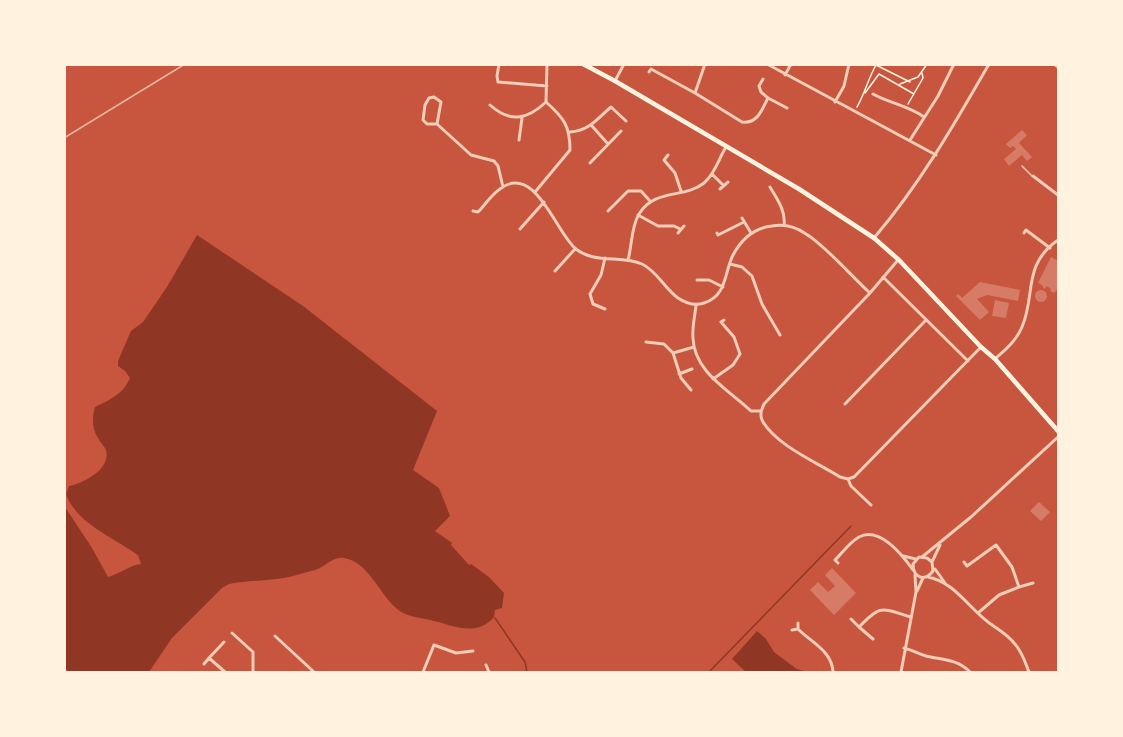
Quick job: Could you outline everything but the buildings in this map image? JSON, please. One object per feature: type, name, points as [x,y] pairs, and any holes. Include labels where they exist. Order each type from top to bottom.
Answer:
[{"type":"main road","points":[[583,64],[799,189],[874,238],[899,260],[995,359],[1059,431]]},
{"type":"street","points":[[499,64],[498,82],[548,86]]},
{"type":"street","points":[[490,105],[501,114],[522,118],[530,115],[546,102],[547,64]]},
{"type":"street","points":[[615,81],[624,64]]},
{"type":"street","points":[[695,93],[706,64],[712,64]]},
{"type":"street","points":[[767,64],[936,155]]},
{"type":"street","points":[[785,75],[791,64]]},
{"type":"street","points":[[835,102],[844,86],[849,64]]},
{"type":"street","points":[[874,238],[900,207],[936,155],[989,64]]},
{"type":"street","points":[[1054,64],[1059,67]]},
{"type":"street","points":[[910,140],[955,65]]},
{"type":"street","points":[[651,69],[742,122],[749,123],[756,120],[768,98]]},
{"type":"street","points":[[763,79],[759,86],[761,93],[787,108]]},
{"type":"street","points":[[873,94],[924,117]]},
{"type":"street","points":[[437,124],[441,102],[434,97],[429,98],[425,105],[423,120],[427,124],[437,124],[471,155],[494,161],[498,166],[503,187]]},
{"type":"street","points":[[535,192],[570,150],[570,132],[563,118],[546,102]]},
{"type":"street","points":[[570,132],[579,132],[592,126],[611,106],[626,122]]},
{"type":"street","points":[[519,140],[522,118]]},
{"type":"street","points":[[592,126],[608,144]]},
{"type":"street","points":[[590,163],[621,131]]},
{"type":"street","points":[[628,260],[638,215],[650,201],[700,185],[712,174],[726,147]]},
{"type":"street","points":[[668,155],[664,160],[675,173],[681,191]]},
{"type":"street","points":[[712,174],[723,185]]},
{"type":"street","points":[[1033,176],[1059,195]]},
{"type":"street","points":[[720,189],[728,182]]},
{"type":"street","points":[[472,211],[478,212],[503,187],[520,183],[535,192],[544,202],[575,249],[592,256],[628,260],[647,267],[678,298],[696,305],[711,300],[723,287],[738,248],[751,233],[766,227],[784,225],[807,234],[870,294]]},
{"type":"street","points":[[770,186],[776,193],[785,217],[784,225]]},
{"type":"street","points":[[607,212],[628,190],[641,191],[650,201]]},
{"type":"street","points":[[520,229],[544,202]]},
{"type":"street","points":[[638,215],[658,226],[682,227],[678,233]]},
{"type":"street","points":[[717,233],[718,235],[743,220],[751,233]]},
{"type":"street","points":[[1024,233],[1026,230],[1050,248]]},
{"type":"street","points":[[995,359],[1015,340],[1022,326],[1030,284],[1039,261],[1059,240]]},
{"type":"street","points":[[555,271],[575,249]]},
{"type":"street","points":[[605,258],[601,275],[590,294],[593,304],[605,309]]},
{"type":"street","points":[[899,260],[870,294],[764,404],[760,411],[763,423],[780,439],[840,477],[848,479],[860,474],[981,347]]},
{"type":"street","points":[[730,264],[742,267],[752,276],[762,304],[780,335]]},
{"type":"street","points":[[883,277],[968,361]]},
{"type":"street","points":[[699,279],[709,280],[723,287]]},
{"type":"street","points":[[696,305],[694,347],[699,359],[713,379],[751,411],[760,411]]},
{"type":"street","points":[[845,404],[926,320]]},
{"type":"street","points":[[713,379],[733,364],[740,354],[734,337],[721,323]]},
{"type":"street","points":[[646,342],[664,344],[673,354],[683,382],[691,390]]},
{"type":"street","points":[[673,354],[694,347]]},
{"type":"street","points":[[679,374],[692,369]]},
{"type":"street","points":[[902,555],[916,559],[940,544],[1059,437]]},
{"type":"street","points":[[848,479],[851,486],[871,505]]},
{"type":"street","points":[[838,563],[835,560],[857,538],[863,535],[875,536],[887,542],[902,555],[913,570],[916,592],[901,672]]},
{"type":"street","points":[[932,562],[940,544]]},
{"type":"street","points":[[964,562],[969,568],[996,545],[1012,567],[1019,587]]},
{"type":"street","points":[[922,557],[932,562],[946,584],[1014,642],[1029,672]]},
{"type":"street","points":[[913,570],[916,559]]},
{"type":"street","points":[[916,592],[925,577],[932,573],[934,567]]},
{"type":"street","points":[[915,575],[935,578],[946,584]]},
{"type":"street","points":[[978,613],[999,595],[1033,583]]},
{"type":"street","points":[[859,627],[874,611],[883,608],[910,617]]},
{"type":"street","points":[[851,618],[873,639]]},
{"type":"street","points":[[798,623],[798,629],[829,656],[834,672]]},
{"type":"street","points":[[792,630],[798,629]]},
{"type":"street","points":[[232,633],[252,652],[253,672]]},
{"type":"street","points":[[275,636],[315,672]]},
{"type":"street","points":[[204,664],[224,642]]},
{"type":"street","points":[[423,672],[434,645],[456,652],[472,651]]},
{"type":"street","points":[[904,648],[925,656],[947,659],[970,672]]},
{"type":"street","points":[[209,658],[225,672]]},
{"type":"street","points":[[486,665],[489,672]]},
{"type":"lane","points":[[1022,166],[1033,176]]},
{"type":"path","points":[[898,85],[910,82],[922,73],[927,64]]},
{"type":"path","points":[[865,93],[868,78],[875,65],[910,82]]},
{"type":"path","points":[[906,108],[923,78],[922,73]]},
{"type":"path","points":[[854,112],[879,74],[914,94]]},
{"type":"shaded area","points":[[197,235],[303,306],[437,411],[413,470],[439,488],[450,516],[435,531],[452,543],[451,545],[469,565],[471,564],[489,577],[504,593],[502,608],[495,610],[494,617],[487,623],[480,627],[464,628],[404,613],[390,602],[360,565],[352,560],[340,558],[315,570],[293,576],[229,584],[222,588],[172,638],[149,672],[69,672],[65,668],[65,507],[108,577],[141,564],[138,555],[87,522],[71,504],[66,494],[69,486],[88,479],[104,464],[106,450],[96,435],[93,419],[95,407],[116,395],[130,378],[118,366],[118,361],[131,331],[143,322],[167,287]]},
{"type":"shaded area","points":[[757,631],[766,639],[774,652],[798,670],[797,672],[746,672],[732,659]]},
{"type":"waterway","points":[[709,672],[851,526]]},
{"type":"waterway","points":[[495,618],[525,662],[527,672]]},
{"type":"waterway","points":[[797,670],[805,672]]},
{"type":"railway","points":[[64,138],[185,64]]}]
